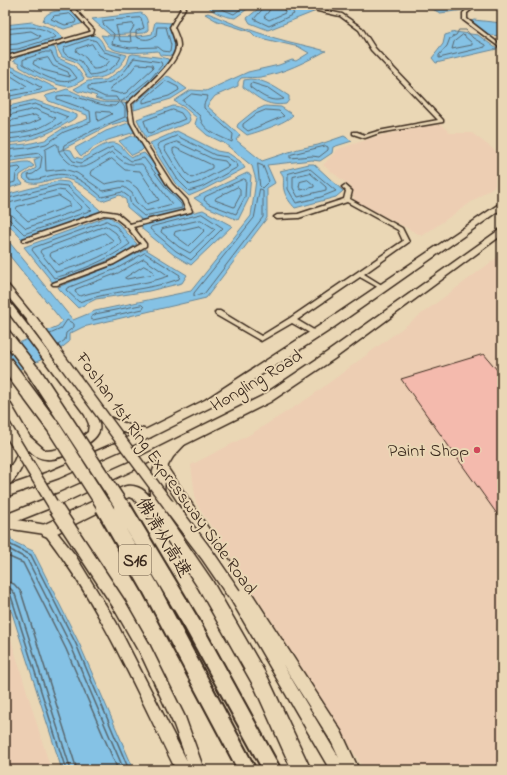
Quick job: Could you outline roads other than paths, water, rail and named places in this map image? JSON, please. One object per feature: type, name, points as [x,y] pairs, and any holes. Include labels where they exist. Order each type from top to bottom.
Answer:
[{"type":"highway","name":"佛清从高速","points":[[5,334],[34,372],[77,434],[192,623],[272,770]]},
{"type":"highway","name":"佛清从高速","points":[[5,362],[54,428],[108,513],[150,587],[247,770]]},
{"type":"highway","points":[[160,517],[157,500],[156,478],[161,467]]},
{"type":"highway","points":[[48,530],[128,491],[139,494],[148,508],[160,517],[205,584],[262,684],[302,770]]},
{"type":"main road","name":"Hongling Road","points":[[5,492],[54,475],[147,434],[209,403],[315,334],[502,206]]},
{"type":"main road","name":"Hongling Road","points":[[7,522],[182,442],[266,399],[330,356],[502,232]]},
{"type":"main road","name":"Foshan 1st Ring Expressway Side Road","points":[[5,287],[32,320],[208,556],[234,594],[338,770]]},
{"type":"main road","name":"Foshan 1st Ring Expressway Side Road","points":[[5,302],[89,414],[94,426],[94,431],[91,437],[54,455],[44,455],[35,449],[23,434],[5,404]]},
{"type":"main road","points":[[89,414],[127,430],[147,434]]},
{"type":"main road","points":[[5,425],[69,530],[119,604],[143,646],[190,744],[197,770]]},
{"type":"main road","points":[[5,482],[19,463],[25,448],[23,434]]},
{"type":"main road","points":[[182,442],[169,454],[161,467],[245,593],[336,736],[352,770]]},
{"type":"main road","points":[[7,522],[48,530],[71,559],[111,626],[184,770]]},
{"type":"street","points":[[5,56],[14,55],[92,33],[93,31],[69,5]]},
{"type":"street","points":[[129,226],[189,211],[184,200],[170,185],[132,122],[129,104],[157,79],[176,55],[178,45],[172,27],[185,5]]},
{"type":"street","points":[[293,5],[341,15],[361,29],[373,49],[441,121],[378,132],[365,137],[355,133]]},
{"type":"street","points":[[475,5],[466,10],[464,17],[465,20],[502,48]]},
{"type":"street","points":[[345,187],[349,191],[347,200]]},
{"type":"street","points":[[218,313],[261,339],[292,320],[406,242],[400,228],[347,200],[299,216],[277,217]]},
{"type":"street","points":[[25,240],[104,214],[114,214],[129,226],[144,246],[112,263],[55,284]]},
{"type":"street","points":[[360,274],[383,288]]},
{"type":"street","points":[[292,320],[315,334]]},
{"type":"water","points":[[207,5],[253,5],[235,18],[224,16],[209,8]]},
{"type":"water","points":[[263,5],[281,5],[316,11],[268,30],[250,23],[247,18]]},
{"type":"water","points":[[425,5],[470,5],[464,10],[440,13]]},
{"type":"water","points":[[73,10],[84,23],[64,29],[43,21],[47,14]]},
{"type":"water","points":[[141,13],[145,16],[148,23],[148,30],[144,33],[110,35],[92,19]]},
{"type":"water","points":[[208,13],[281,40],[326,51],[278,73],[261,77],[241,78],[238,82],[238,86],[215,96],[207,106],[240,135],[236,140],[262,161],[344,136],[352,141],[333,147],[332,153],[320,161],[312,160],[267,165],[275,183],[267,188],[267,218],[206,298],[83,327],[69,334],[69,342],[54,354],[5,376],[5,349],[58,326],[62,321],[5,250],[5,237],[73,320],[95,311],[191,291],[251,216],[256,180],[252,166],[224,143],[207,135],[195,124],[197,118],[174,101],[191,90],[206,91],[248,72],[279,65],[292,60],[296,61],[309,53],[299,47],[256,37],[251,32],[217,21],[205,14]]},
{"type":"water","points":[[471,21],[502,23],[502,36],[489,35]]},
{"type":"water","points":[[32,22],[53,29],[63,39],[35,50],[18,54],[6,54],[5,25]]},
{"type":"water","points":[[155,22],[172,23],[171,27],[175,44],[175,52],[173,56],[160,55],[158,51],[122,52],[108,46],[101,35],[141,36],[152,34]]},
{"type":"water","points":[[455,32],[478,35],[497,49],[436,63],[432,58],[443,44],[445,35]]},
{"type":"water","points":[[90,35],[96,36],[100,39],[105,49],[127,55],[116,70],[99,78],[87,78],[79,65],[74,61],[62,57],[57,48],[57,46]]},
{"type":"water","points":[[52,47],[55,48],[58,58],[74,65],[84,78],[83,80],[71,86],[60,85],[31,73],[13,61],[18,57]]},
{"type":"water","points":[[133,54],[165,58],[168,59],[169,62],[162,72],[129,101],[105,101],[95,98],[97,96],[81,91],[79,92],[74,89],[88,81],[106,80],[127,64],[130,55]]},
{"type":"water","points":[[10,66],[58,89],[5,101],[5,68]]},
{"type":"water","points":[[166,76],[170,77],[187,89],[171,99],[134,110],[134,104]]},
{"type":"water","points":[[250,79],[271,85],[289,96],[289,100],[286,104],[279,105],[263,101],[243,87],[244,80]]},
{"type":"water","points":[[67,89],[97,101],[128,104],[129,120],[110,125],[59,151],[66,149],[71,150],[75,157],[82,159],[99,147],[109,143],[114,143],[120,145],[132,157],[144,153],[154,164],[187,210],[183,213],[163,215],[136,222],[141,219],[127,207],[126,200],[120,195],[102,201],[83,186],[67,179],[56,178],[36,183],[27,181],[23,178],[24,175],[36,168],[34,160],[40,157],[5,162],[5,146],[27,144],[45,140],[62,129],[88,119],[87,115],[49,101],[45,96]]},
{"type":"water","points":[[34,100],[77,115],[77,117],[42,135],[24,141],[5,143],[5,107]]},
{"type":"water","points":[[173,106],[182,108],[188,114],[190,120],[188,123],[146,138],[137,119]]},
{"type":"water","points":[[265,106],[281,107],[293,115],[278,124],[247,135],[237,127],[238,124],[254,111]]},
{"type":"water","points":[[131,122],[135,132],[108,140],[94,147],[82,156],[75,148],[106,131]]},
{"type":"water","points":[[177,131],[217,151],[228,153],[240,161],[245,168],[189,196],[175,183],[150,143]]},
{"type":"water","points":[[136,136],[142,142],[144,148],[132,155],[119,141]]},
{"type":"water","points":[[29,162],[34,166],[20,175],[19,179],[23,184],[5,189],[5,165]]},
{"type":"water","points":[[314,164],[343,191],[336,197],[295,208],[286,195],[283,176],[280,171]]},
{"type":"water","points":[[247,173],[251,175],[249,198],[238,220],[207,207],[194,198]]},
{"type":"water","points":[[58,181],[68,182],[100,210],[100,213],[22,239],[5,221],[5,195]]},
{"type":"water","points":[[203,210],[232,226],[191,265],[174,255],[142,229],[142,225]]},
{"type":"water","points":[[109,216],[120,225],[137,244],[119,256],[53,283],[24,247]]},
{"type":"water","points":[[145,249],[187,275],[182,283],[149,291],[96,299],[78,308],[58,287],[114,265]]},
{"type":"water","points":[[5,523],[12,541],[33,551],[79,643],[134,770],[62,770],[5,591]]},
{"type":"place","name":"Paint Shop","points":[[477,450]]}]
